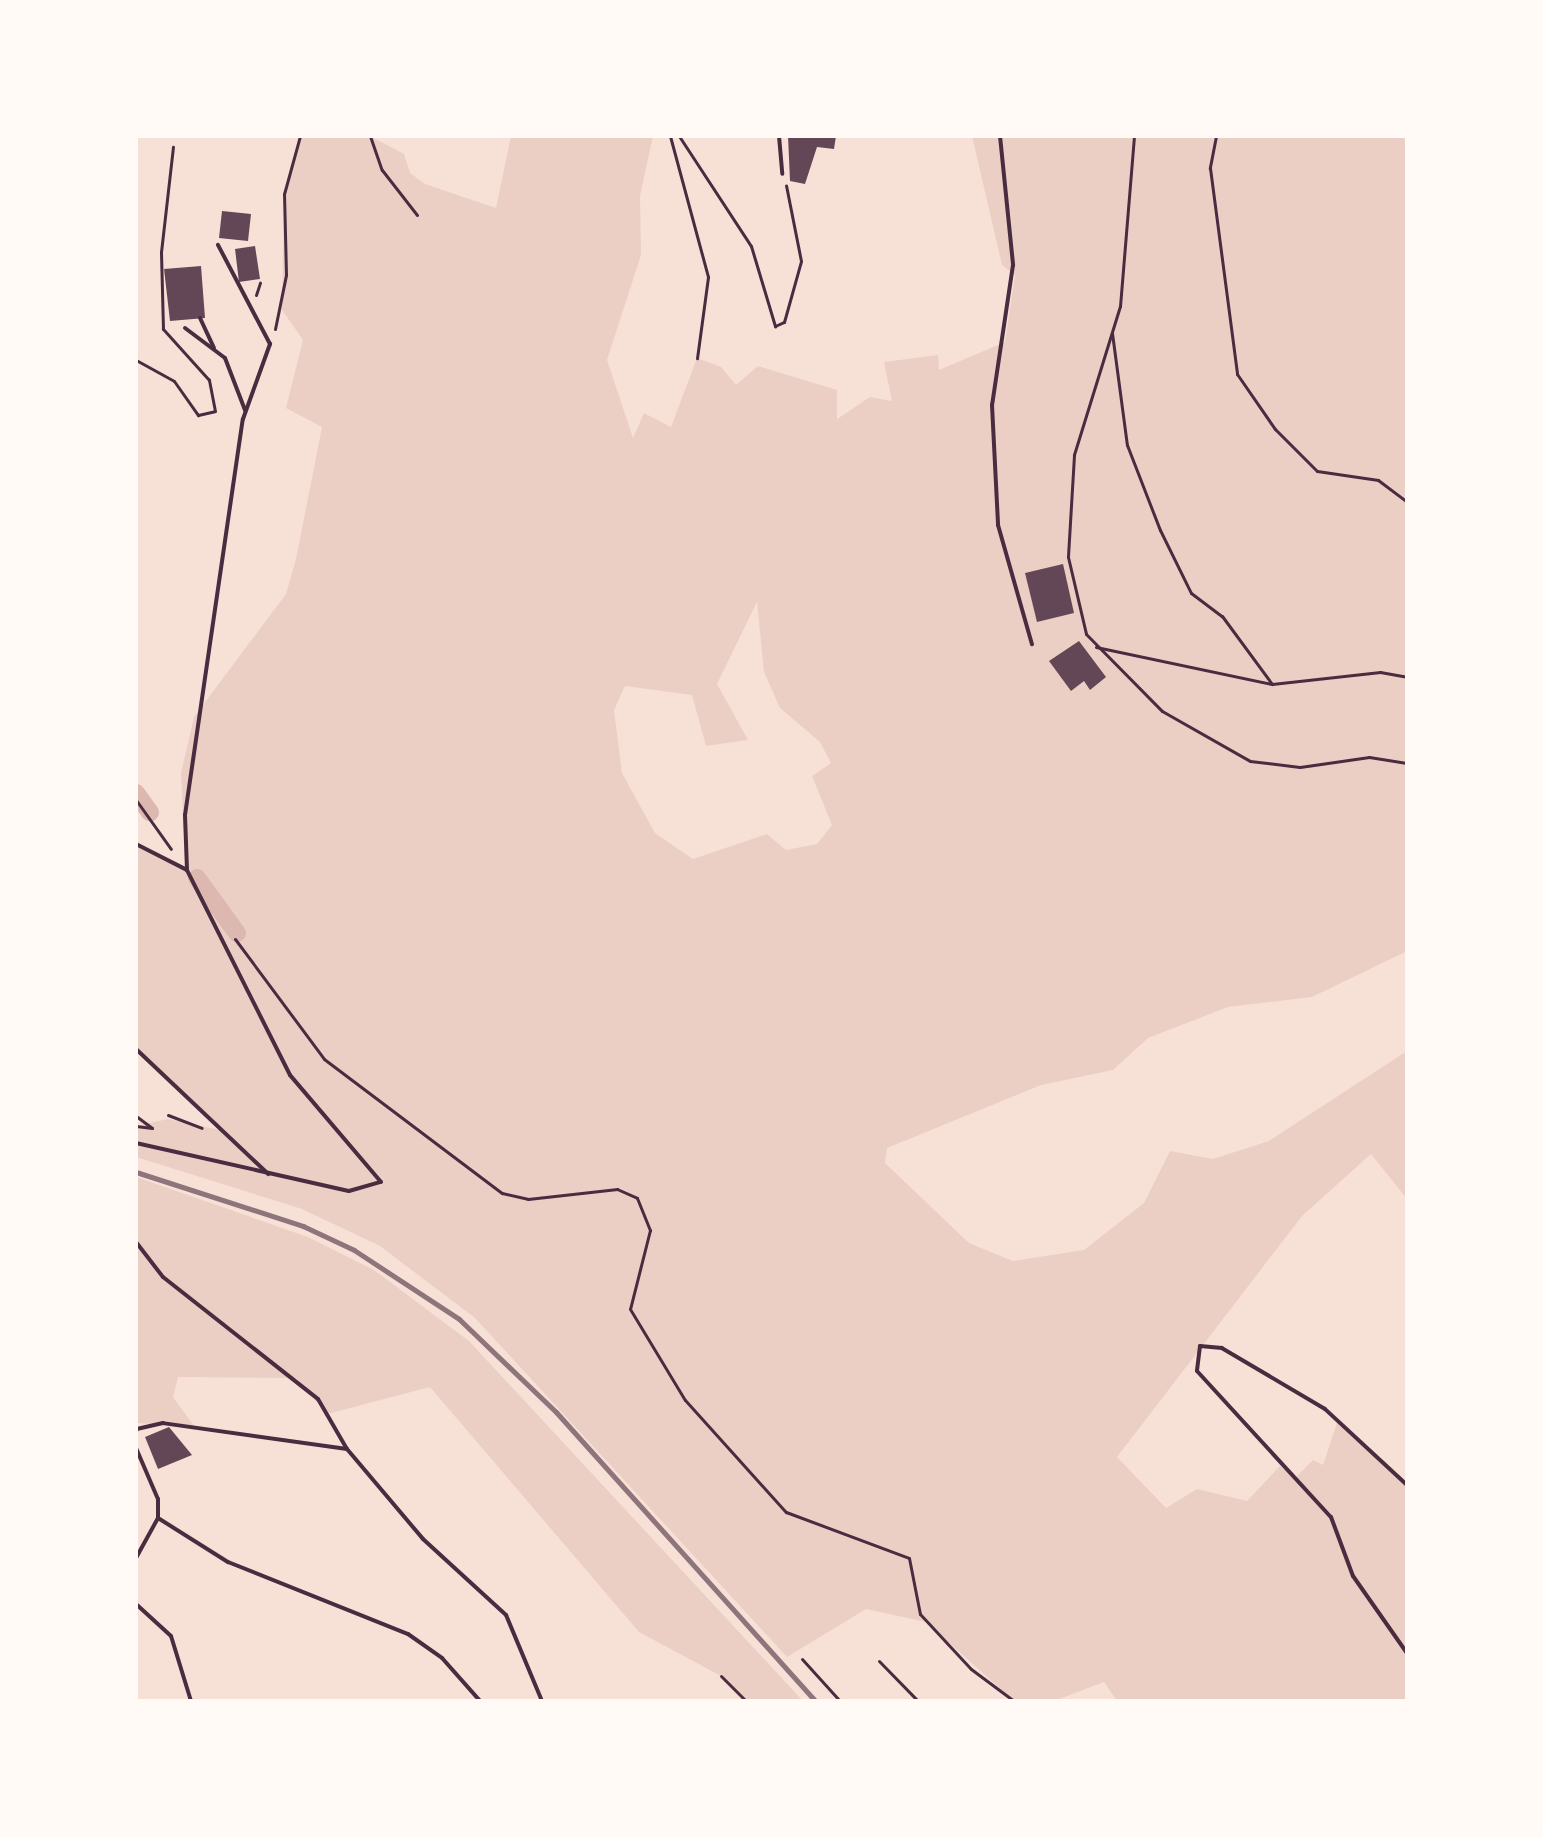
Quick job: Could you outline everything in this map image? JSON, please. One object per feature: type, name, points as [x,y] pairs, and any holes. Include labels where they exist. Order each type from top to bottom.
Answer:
[{"type":"lane","points":[[779,136],[782,174]]},
{"type":"lane","points":[[1000,136],[1013,265],[992,405],[996,495],[1032,644]]},
{"type":"lane","points":[[136,1143],[349,1191],[370,1191],[381,1182],[290,1075],[187,870],[185,815],[245,412],[270,344],[251,301],[218,245]]},
{"type":"lane","points":[[200,318],[215,350]]},
{"type":"lane","points":[[185,328],[215,350],[233,370],[245,412]]},
{"type":"lane","points":[[136,844],[187,870]]},
{"type":"lane","points":[[136,1049],[268,1174]]},
{"type":"lane","points":[[136,1242],[163,1277],[318,1399],[347,1449],[423,1539],[506,1615],[542,1701]]},
{"type":"lane","points":[[1407,1485],[1325,1409],[1222,1348],[1200,1346],[1197,1371],[1331,1517],[1353,1576],[1407,1653]]},
{"type":"lane","points":[[136,1429],[154,1422],[347,1449]]},
{"type":"lane","points":[[136,1448],[153,1481],[158,1518],[136,1558]]},
{"type":"lane","points":[[158,1518],[228,1562],[408,1634],[442,1658],[480,1701]]},
{"type":"lane","points":[[136,1604],[171,1636],[191,1701]]},
{"type":"path","points":[[270,344],[286,275],[284,194],[300,136]]},
{"type":"path","points":[[370,136],[382,170],[417,215]]},
{"type":"path","points":[[670,136],[708,277],[697,358]]},
{"type":"path","points":[[679,136],[751,246],[775,326],[784,322],[801,261],[782,174]]},
{"type":"path","points":[[1134,136],[1112,329],[1074,455],[1068,557],[1086,634],[1162,711],[1250,761],[1300,767],[1369,757],[1407,763]]},
{"type":"path","points":[[1216,136],[1210,168],[1237,374],[1275,429],[1317,471],[1378,480],[1407,502]]},
{"type":"path","points":[[136,360],[174,381],[198,415],[215,411],[209,380],[163,329],[161,252],[173,147]]},
{"type":"path","points":[[251,301],[260,283]]},
{"type":"path","points":[[1112,329],[1127,445],[1160,530],[1191,593],[1222,616],[1272,684]]},
{"type":"path","points":[[1096,647],[1272,684],[1380,672],[1407,677]]},
{"type":"path","points":[[136,800],[187,870]]},
{"type":"path","points":[[226,928],[324,1059],[489,1184],[528,1199],[594,1192],[637,1198],[650,1230],[630,1309],[685,1400],[786,1512],[909,1558],[920,1614],[971,1669],[1014,1701]]},
{"type":"path","points":[[168,1115],[222,1130]]},
{"type":"path","points":[[136,1116],[152,1128],[136,1126]]},
{"type":"path","points":[[802,1659],[840,1701]]},
{"type":"path","points":[[879,1661],[918,1701]]},
{"type":"path","points":[[721,1676],[746,1701]]},
{"type":"shaded area","points":[[300,136],[370,136],[404,154],[410,173],[425,184],[496,208],[511,136],[653,136],[640,196],[641,255],[607,360],[633,438],[644,413],[671,427],[697,358],[721,367],[736,385],[758,366],[837,390],[837,419],[870,397],[892,401],[884,362],[938,355],[939,370],[1005,342],[1015,275],[1002,265],[972,136],[1407,136],[1407,951],[1312,997],[1228,1007],[1148,1038],[1113,1070],[1041,1085],[887,1148],[885,1163],[969,1243],[1013,1261],[1084,1250],[1144,1203],[1170,1151],[1213,1159],[1269,1141],[1407,1051],[1407,1199],[1371,1154],[1302,1216],[1117,1457],[1166,1508],[1197,1489],[1247,1501],[1280,1466],[1295,1478],[1313,1460],[1323,1465],[1338,1420],[1407,1485],[1407,1701],[1117,1701],[1104,1682],[1054,1701],[1014,1701],[926,1622],[866,1609],[787,1657],[475,1318],[380,1246],[302,1209],[136,1157],[136,1126],[168,1119],[220,1130],[136,1049],[136,844],[186,870],[181,773],[194,717],[286,594],[296,559],[322,427],[286,408],[303,340],[282,310],[284,194]],"holes":[[[757,602],[764,672],[780,708],[820,742],[831,763],[812,776],[832,825],[817,844],[786,850],[767,834],[693,859],[655,833],[622,773],[614,710],[625,686],[692,695],[706,746],[748,740],[717,684]]]},
{"type":"shaded area","points":[[136,1177],[308,1237],[374,1270],[469,1341],[803,1701],[746,1701],[721,1676],[639,1632],[430,1387],[327,1414],[296,1378],[178,1377],[173,1397],[194,1426],[136,1423]]},
{"type":"building","points":[[788,136],[836,136],[834,149],[817,147],[805,184],[790,181]]},
{"type":"building","points":[[222,211],[251,214],[248,241],[219,238]]},
{"type":"building","points":[[255,246],[260,279],[239,282],[235,249]]},
{"type":"building","points":[[201,266],[205,318],[170,321],[164,269]]},
{"type":"building","points":[[1063,564],[1074,613],[1037,622],[1025,573]]},
{"type":"building","points":[[1079,641],[1106,677],[1090,690],[1084,681],[1071,691],[1049,661]]},
{"type":"building","points":[[169,1427],[192,1455],[158,1469],[145,1437]]},
{"type":"waterway","points":[[136,793],[150,812]]},
{"type":"waterway","points":[[197,878],[237,933]]},
{"type":"railway","points":[[136,1172],[303,1226],[354,1250],[459,1319],[556,1412],[815,1701]]}]
